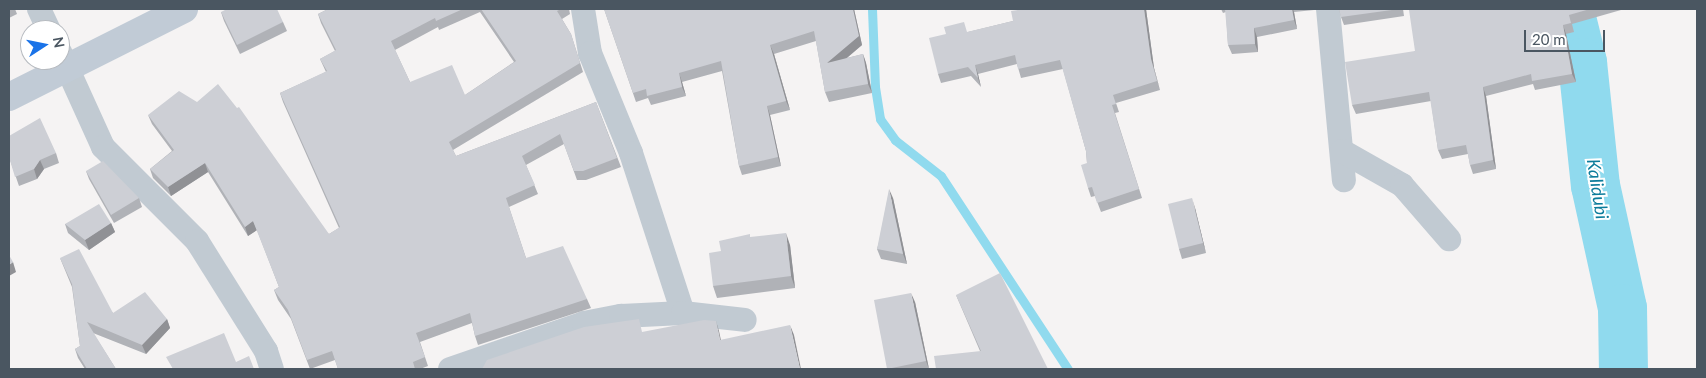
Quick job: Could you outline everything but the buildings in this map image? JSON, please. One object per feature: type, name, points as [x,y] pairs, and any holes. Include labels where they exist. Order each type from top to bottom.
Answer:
[{"type":"street","points":[[70,57],[184,9]]},
{"type":"street","points":[[583,9],[590,53],[634,162],[683,313]]},
{"type":"street","points":[[1328,9],[1344,180]]},
{"type":"street","points":[[9,96],[49,70]]},
{"type":"street","points":[[68,70],[103,148],[197,241],[266,351],[272,369]]},
{"type":"street","points":[[1342,151],[1402,185],[1448,239]]},
{"type":"street","points":[[450,369],[584,324],[621,316],[683,313],[745,320]]},
{"type":"waterway","points":[[872,9],[875,87],[880,119],[895,140],[941,176],[1068,369]]},
{"type":"waterway","name":"Kalidubi","points":[[1569,9],[1582,62],[1595,185],[1622,308],[1623,369]]}]
